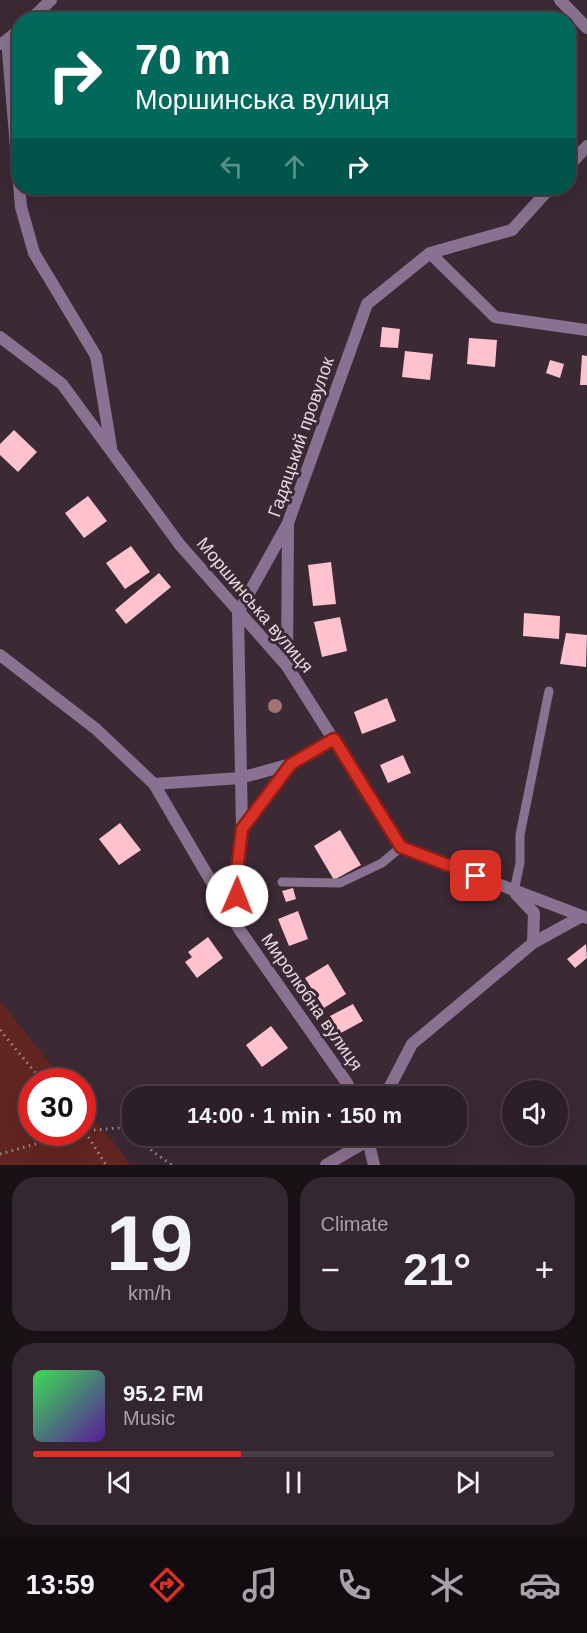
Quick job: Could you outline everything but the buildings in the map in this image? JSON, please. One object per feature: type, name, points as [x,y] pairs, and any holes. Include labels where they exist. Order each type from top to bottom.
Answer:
[{"type":"street","points":[[38,12],[51,0]]},
{"type":"street","points":[[560,0],[572,12]]},
{"type":"street","points":[[576,17],[587,28]]},
{"type":"street","points":[[4,43],[12,120]]},
{"type":"street","points":[[576,158],[587,146]]},
{"type":"street","points":[[20,195],[34,253],[96,356],[111,450]]},
{"type":"street","name":"Гадяцький провулок","points":[[287,666],[288,523],[367,304],[430,253],[512,230],[544,195]]},
{"type":"street","points":[[430,253],[495,317],[587,330]]},
{"type":"street","name":"Моршинська вулиця","points":[[0,337],[62,384],[180,545],[287,666],[401,847]]},
{"type":"street","points":[[238,613],[288,523]]},
{"type":"street","name":"Миролюбна вулиця","points":[[238,613],[242,829],[236,879],[239,929]]},
{"type":"street","name":"Миролюбна вулиця","points":[[0,655],[96,729],[154,784],[239,929],[348,1086]]},
{"type":"street","points":[[154,784],[240,778],[291,764],[334,739]]},
{"type":"street","points":[[242,829],[291,764]]},
{"type":"street","points":[[401,847],[584,917]]},
{"type":"street","points":[[514,891],[534,913],[533,943]]},
{"type":"street","points":[[390,1086],[412,1044],[533,943],[584,917]]},
{"type":"street","points":[[326,1165],[355,1146]]},
{"type":"street","points":[[369,1146],[374,1165]]},
{"type":"lane","points":[[514,891],[520,862],[520,835],[549,692]]},
{"type":"lane","points":[[282,882],[340,883],[382,862],[401,847]]},
{"type":"path","points":[[0,1030],[31,1068]]},
{"type":"path","points":[[96,1130],[122,1128]]},
{"type":"path","points":[[0,1154],[28,1146]]},
{"type":"path","points":[[94,1146],[106,1165]]},
{"type":"path","points":[[148,1146],[172,1165]]},
{"type":"shaded area","points":[[0,1001],[54,1068],[18,1068],[18,1146],[96,1146],[96,1121],[131,1165],[0,1165]]},
{"type":"route","points":[[237,896],[236,879],[242,829],[291,764],[334,739],[401,847],[476,876]]}]
